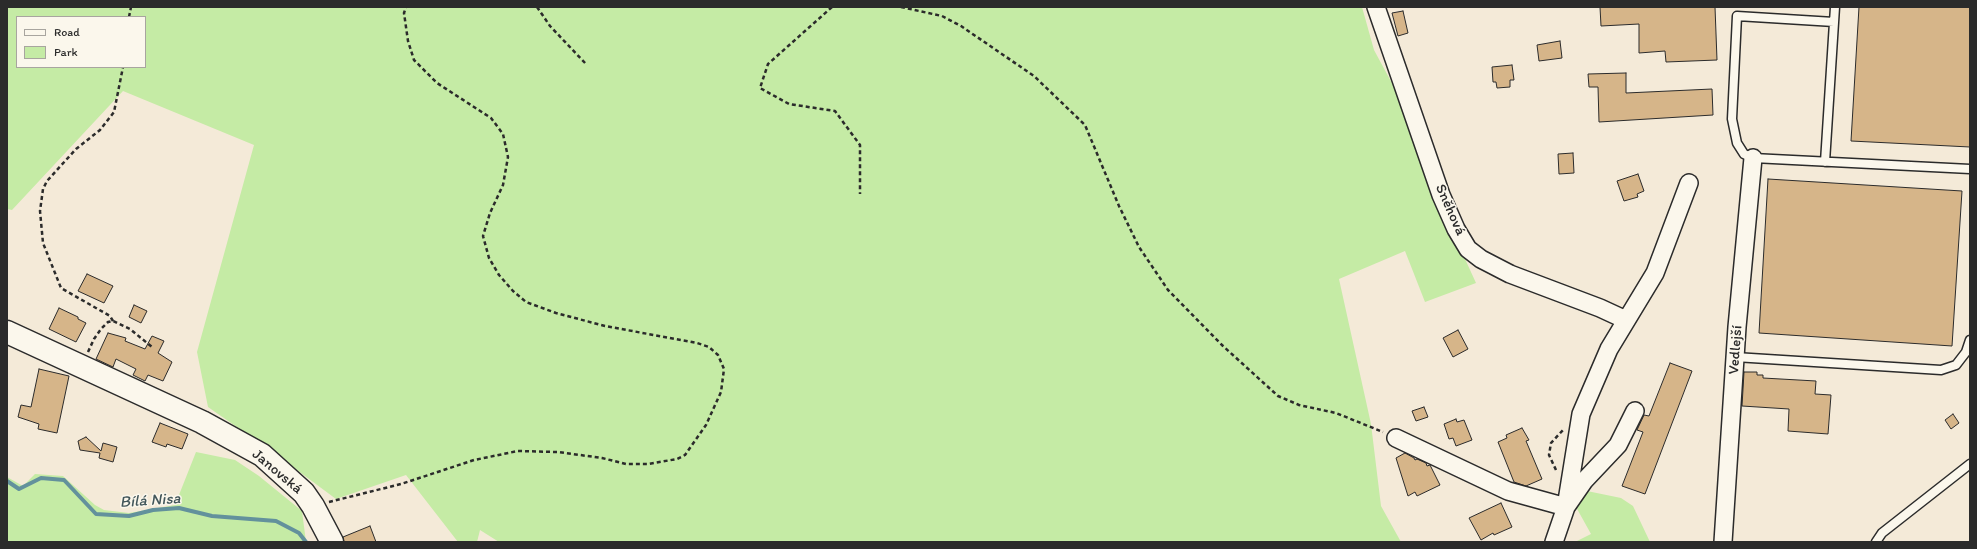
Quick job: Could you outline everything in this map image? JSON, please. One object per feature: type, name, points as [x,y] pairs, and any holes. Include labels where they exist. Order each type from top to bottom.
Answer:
[{"type":"street","name":"Sněhová","points":[[1376,7],[1441,195],[1456,229],[1468,248],[1481,259],[1510,274],[1600,308],[1626,320]]},
{"type":"street","name":"Vedlejší","points":[[1723,542],[1735,357],[1753,158]]},
{"type":"street","points":[[1554,542],[1566,507],[1581,414],[1609,349],[1655,273],[1689,183]]},
{"type":"street","name":"Janovská","points":[[7,332],[202,422],[262,455],[304,494],[313,506],[332,542]]},
{"type":"street","points":[[1566,507],[1584,481],[1618,445],[1635,411]]},
{"type":"street","points":[[1396,438],[1508,490],[1566,507]]},
{"type":"lane","points":[[1825,162],[1835,7]]},
{"type":"lane","points":[[1834,22],[1737,16],[1732,119],[1737,143],[1744,154],[1753,158],[1970,169]]},
{"type":"lane","points":[[1735,357],[1941,370],[1956,365],[1966,352],[1970,340]]},
{"type":"lane","points":[[1876,542],[1882,533],[1970,464]]},
{"type":"path","points":[[313,506],[400,484],[474,460],[518,451],[558,452],[602,458],[626,464],[648,464],[677,459],[685,455],[706,425],[721,392],[724,369],[718,355],[709,347],[697,343],[612,327],[556,313],[526,302],[513,291],[499,275],[489,258],[483,236],[490,213],[503,185],[508,157],[503,134],[491,118],[437,83],[414,60],[408,41],[404,13],[406,7]]},
{"type":"path","points":[[537,7],[550,26],[586,64]]},
{"type":"path","points":[[832,7],[768,64],[760,88],[788,104],[835,110],[860,145],[860,194]]},
{"type":"path","points":[[901,7],[942,16],[961,26],[1034,76],[1085,125],[1119,206],[1139,247],[1168,290],[1223,346],[1278,396],[1299,405],[1336,413],[1396,438]]},
{"type":"path","points":[[123,68],[114,112],[100,130],[76,149],[47,181],[43,189],[40,211],[43,243],[61,288],[110,316],[113,321],[130,329],[152,347]]},
{"type":"path","points":[[84,368],[94,339],[108,322],[113,321]]},
{"type":"green space","points":[[7,7],[1362,7],[1374,50],[1400,98],[1434,191],[1476,283],[1425,302],[1405,251],[1339,279],[1371,424],[1381,506],[1401,542],[499,542],[480,530],[477,542],[458,542],[406,475],[336,499],[270,450],[208,407],[197,352],[254,145],[123,91],[12,210],[7,209]]},
{"type":"green space","points":[[196,452],[235,460],[259,476],[302,511],[306,542],[7,542],[7,477],[23,486],[35,474],[63,476],[95,505],[104,510],[129,513],[175,505]]},
{"type":"green space","points":[[1587,491],[1621,498],[1633,506],[1650,542],[1575,542],[1591,534],[1576,507]]},
{"type":"building","points":[[1600,7],[1715,7],[1717,60],[1666,62],[1665,51],[1639,53],[1639,24],[1601,26]]},
{"type":"building","points":[[1859,7],[1970,7],[1970,147],[1851,141]]},
{"type":"building","points":[[1403,11],[1408,33],[1398,36],[1392,13]]},
{"type":"building","points":[[1560,41],[1562,58],[1539,61],[1537,45]]},
{"type":"building","points":[[1512,65],[1514,80],[1510,80],[1510,87],[1497,88],[1496,82],[1493,82],[1492,67]]},
{"type":"building","points":[[1626,73],[1626,93],[1712,89],[1713,115],[1599,122],[1598,87],[1589,87],[1588,74]]},
{"type":"building","points":[[1573,153],[1574,173],[1559,174],[1558,154]]},
{"type":"building","points":[[1638,174],[1644,191],[1637,194],[1638,197],[1624,201],[1617,181]]},
{"type":"building","points":[[1768,179],[1962,191],[1952,346],[1759,333]]},
{"type":"building","points":[[87,274],[113,286],[104,303],[78,291]]},
{"type":"building","points":[[134,305],[147,311],[141,323],[129,317]]},
{"type":"building","points":[[59,308],[78,317],[78,319],[86,323],[76,342],[49,329]]},
{"type":"building","points":[[1458,330],[1468,349],[1453,357],[1443,338]]},
{"type":"building","points":[[108,333],[126,338],[125,341],[145,349],[152,336],[164,341],[158,353],[172,362],[163,381],[148,375],[145,381],[133,375],[136,369],[116,359],[113,367],[96,359]]},
{"type":"building","points":[[1670,363],[1692,371],[1645,494],[1622,486],[1643,432],[1637,430],[1644,415],[1649,416]]},
{"type":"building","points":[[39,369],[69,376],[57,433],[38,429],[39,424],[18,417],[21,405],[31,407]]},
{"type":"building","points":[[1744,372],[1757,372],[1757,375],[1763,375],[1763,378],[1816,381],[1815,394],[1831,395],[1828,434],[1788,431],[1789,409],[1742,406]]},
{"type":"building","points":[[1424,407],[1428,417],[1416,421],[1412,411]]},
{"type":"building","points":[[1953,414],[1959,423],[1951,429],[1945,420]]},
{"type":"building","points":[[1456,419],[1457,422],[1464,420],[1472,440],[1456,446],[1453,438],[1449,439],[1444,424]]},
{"type":"building","points":[[160,423],[188,434],[182,449],[167,444],[166,447],[152,442]]},
{"type":"building","points":[[1522,428],[1529,440],[1526,441],[1542,479],[1526,486],[1514,482],[1498,442],[1507,438],[1506,435]]},
{"type":"building","points":[[86,437],[101,451],[103,443],[117,447],[113,462],[99,458],[100,453],[80,450],[78,441]]},
{"type":"building","points":[[1405,453],[1415,460],[1417,459],[1426,463],[1427,466],[1430,465],[1440,485],[1417,496],[1415,492],[1408,496],[1396,458]]},
{"type":"building","points":[[1501,503],[1512,527],[1494,535],[1493,533],[1481,540],[1469,518]]},
{"type":"building","points":[[370,526],[376,542],[344,542],[343,537]]},
{"type":"waterway","name":"Bílá Nisa","points":[[7,481],[19,489],[41,478],[64,480],[96,514],[129,516],[153,510],[179,508],[212,516],[276,521],[299,533],[306,542]]}]
